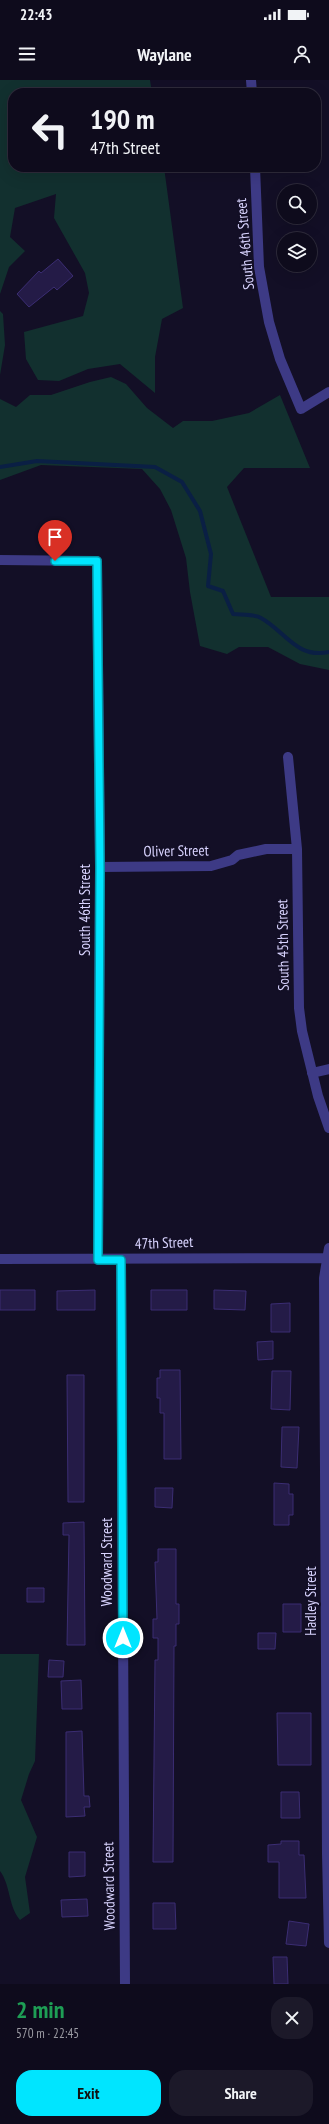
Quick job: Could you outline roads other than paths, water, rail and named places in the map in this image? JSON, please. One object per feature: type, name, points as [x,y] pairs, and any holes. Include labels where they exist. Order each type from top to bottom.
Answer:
[{"type":"street","name":"South 46th Street","points":[[255,172],[259,267],[269,322],[280,359],[301,409],[329,392]]},
{"type":"street","name":"South 46th Street","points":[[0,560],[97,561],[100,867],[98,1260]]},
{"type":"street","name":"South 45th Street","points":[[288,757],[297,849],[299,1008],[302,1031],[312,1073],[329,1128]]},
{"type":"street","name":"Oliver Street","points":[[100,867],[211,866],[232,860],[238,855],[266,849],[297,849]]},
{"type":"street","points":[[312,1073],[329,1069]]},
{"type":"street","points":[[328,1258],[329,1248]]},
{"type":"street","name":"47th Street","points":[[0,1259],[121,1260],[218,1257],[328,1258]]},
{"type":"street","name":"Hadley Street","points":[[328,1258],[324,1286],[327,1854],[329,1943]]},
{"type":"street","name":"Woodward Street","points":[[121,1260],[125,1984]]},
{"type":"waterway","points":[[0,467],[37,461],[155,467],[182,482],[200,511],[211,554],[208,586],[223,591],[233,614],[251,615],[261,618],[299,648],[318,653],[329,652]]}]
